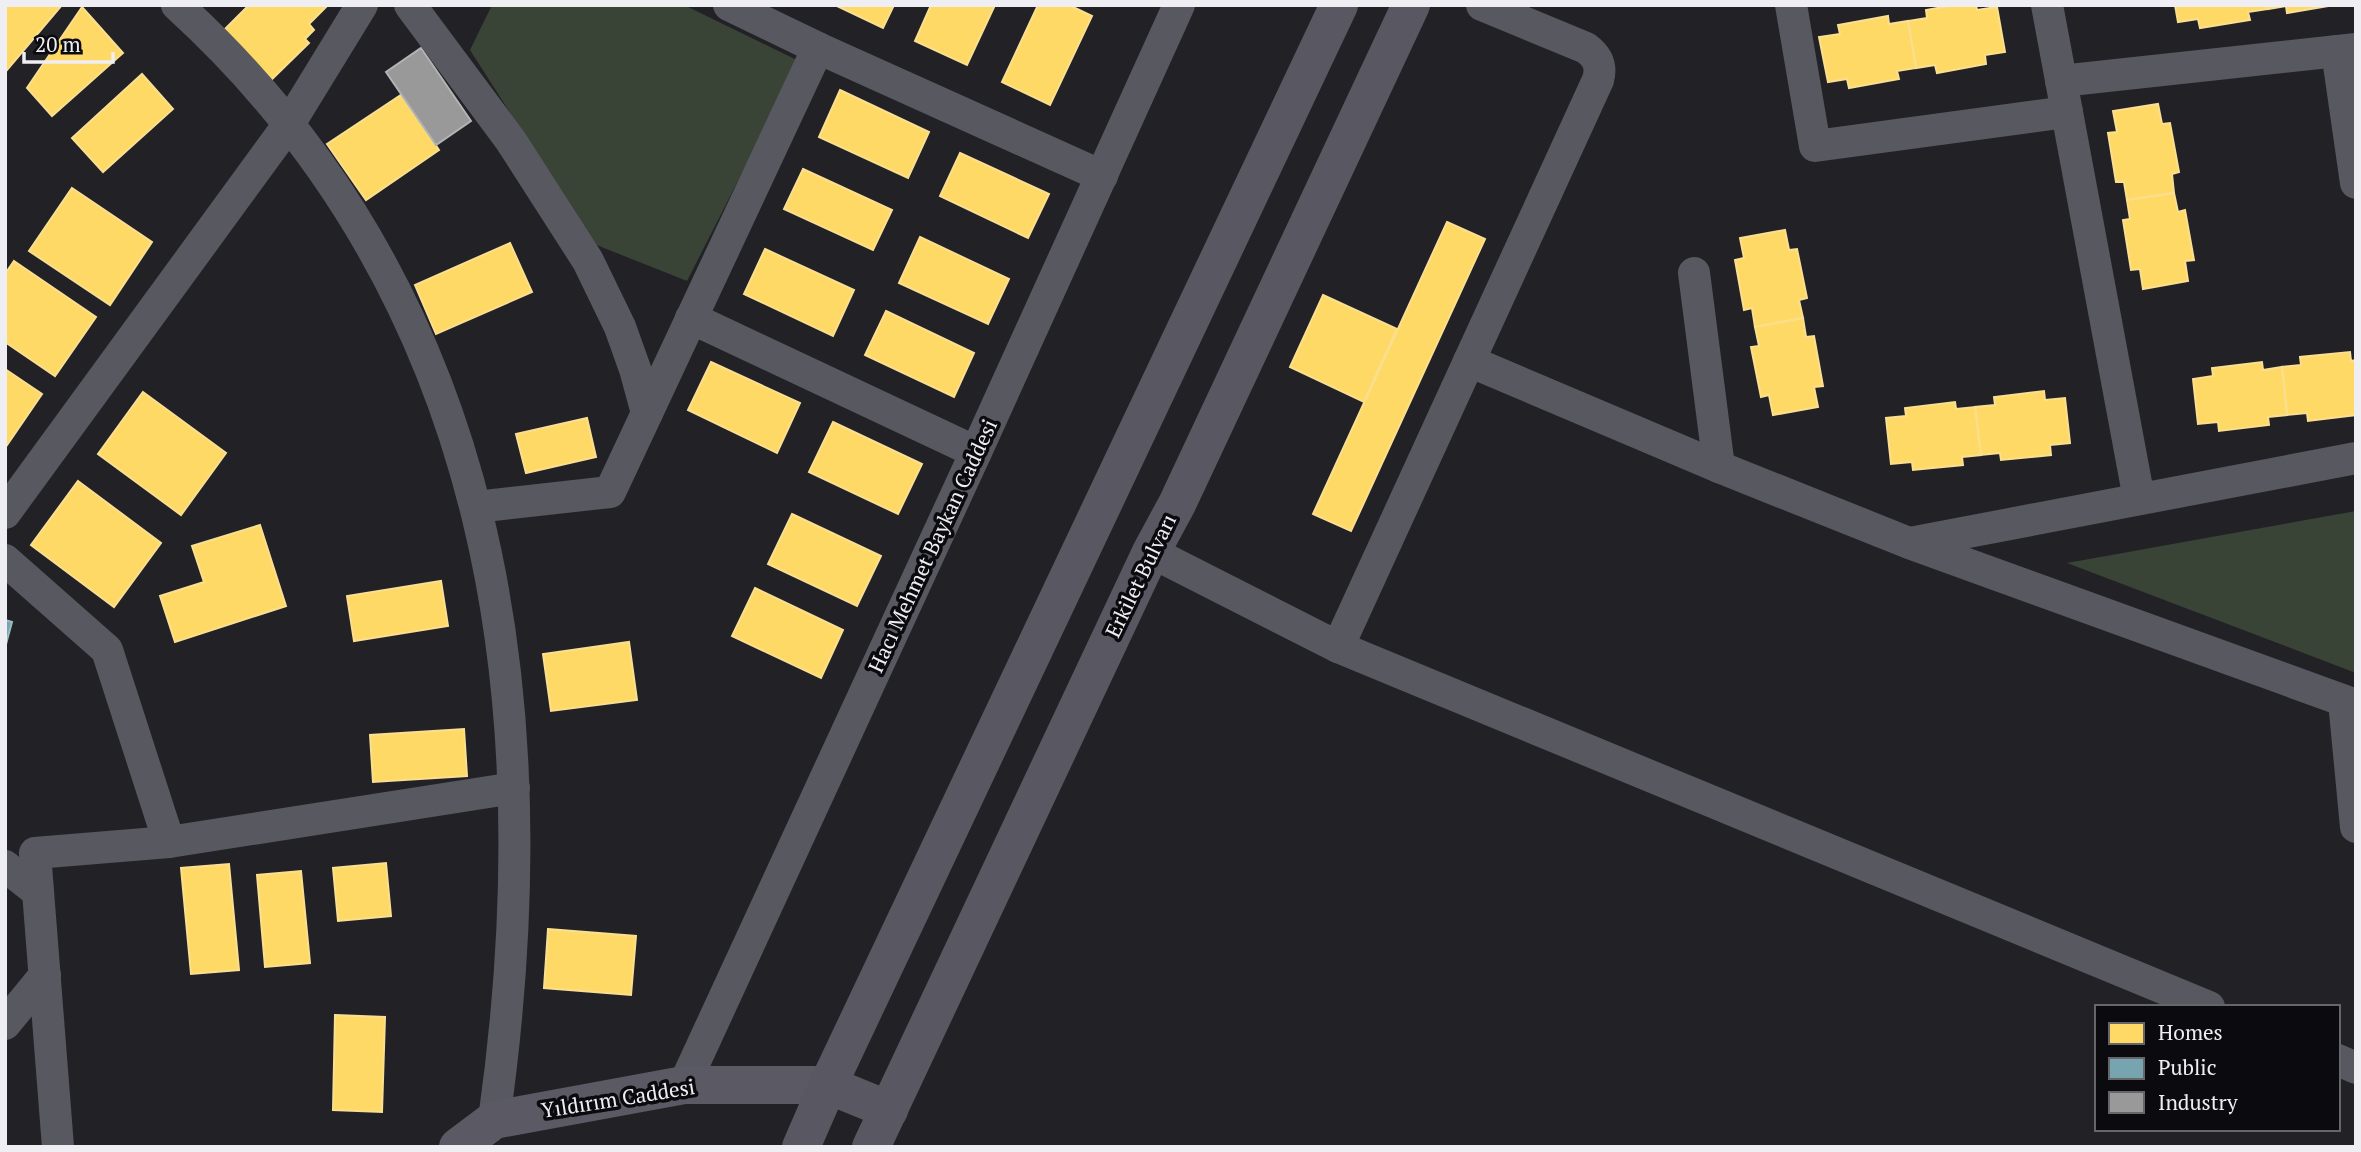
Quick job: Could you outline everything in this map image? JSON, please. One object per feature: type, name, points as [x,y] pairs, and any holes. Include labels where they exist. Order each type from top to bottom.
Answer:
[{"type":"main road","points":[[801,1147],[1339,5]]},
{"type":"main road","name":"Erkilet Bulvarı","points":[[871,1147],[1151,552],[1183,491],[1410,5]]},
{"type":"main road","points":[[828,1085],[888,1110]]},
{"type":"street","points":[[177,5],[243,70],[289,124],[352,216],[387,277],[439,390],[476,507],[500,626],[514,788],[514,913],[504,1051],[494,1120]]},
{"type":"street","points":[[5,513],[289,124],[362,5]]},
{"type":"street","points":[[410,5],[510,141],[588,261],[620,327],[647,413]]},
{"type":"street","points":[[729,5],[1102,176]]},
{"type":"street","name":"Hacı Mehmet Baykan Caddesi","points":[[684,1085],[1179,5]]},
{"type":"street","points":[[1338,647],[1598,80],[1600,71],[1594,54],[1586,48],[1482,5]]},
{"type":"street","points":[[1791,5],[1815,146],[2067,113]]},
{"type":"street","points":[[2047,5],[2139,499]]},
{"type":"street","points":[[476,507],[610,492],[818,48]]},
{"type":"street","points":[[2061,81],[2346,50],[2356,183]]},
{"type":"street","points":[[1694,273],[1719,467]]},
{"type":"street","points":[[691,318],[976,452]]},
{"type":"street","points":[[1469,361],[1719,467],[1909,543],[2350,703],[2356,827]]},
{"type":"street","points":[[1909,543],[2356,458]]},
{"type":"street","points":[[1151,552],[1338,647],[2204,1005]]},
{"type":"street","points":[[5,560],[107,650],[169,842]]},
{"type":"street","points":[[58,1147],[35,853],[169,842],[514,788]]},
{"type":"street","points":[[5,866],[38,892]]},
{"type":"street","points":[[5,1024],[45,975]]},
{"type":"street","points":[[2340,1061],[2356,1068]]},
{"type":"street","name":"Yıldırım Caddesi","points":[[458,1147],[494,1120],[684,1085],[828,1085]]},
{"type":"green space","points":[[492,5],[684,5],[799,61],[687,281],[594,244],[470,50]]},
{"type":"green space","points":[[2356,511],[2356,673],[2067,563]]},
{"type":"building: Homes","points":[[5,5],[62,5],[7,70],[5,68]]},
{"type":"building: Homes","points":[[249,5],[328,5],[309,24],[314,30],[305,39],[309,43],[268,83],[219,35]]},
{"type":"building: Homes","points":[[835,5],[894,5],[883,28]]},
{"type":"building: Homes","points":[[931,5],[995,5],[967,65],[915,41]]},
{"type":"building: Homes","points":[[1038,5],[1069,5],[1092,16],[1050,105],[1002,82]]},
{"type":"building: Homes","points":[[1954,5],[1976,5],[1977,10],[1997,7],[2005,52],[1985,55],[1986,64],[1937,73],[1935,65],[1916,68],[1908,21],[1927,18],[1926,10]]},
{"type":"building: Homes","points":[[2175,5],[2267,5],[2268,9],[2248,12],[2250,20],[2200,28],[2198,19],[2178,22]]},
{"type":"building: Homes","points":[[2267,5],[2334,5],[2287,13],[2286,6],[2268,9]]},
{"type":"building: Homes","points":[[82,7],[123,53],[52,116],[27,88]]},
{"type":"building: Homes","points":[[1888,16],[1889,24],[1908,21],[1916,68],[1897,71],[1899,79],[1849,88],[1847,79],[1828,82],[1819,37],[1840,34],[1838,25]]},
{"type":"building: Homes","points":[[142,74],[173,109],[103,172],[72,138]]},
{"type":"building: Homes","points":[[840,90],[929,132],[908,178],[819,137]]},
{"type":"building: Homes","points":[[401,95],[439,150],[366,200],[327,144]]},
{"type":"building: Homes","points":[[2158,104],[2162,124],[2170,123],[2179,172],[2172,174],[2174,193],[2127,200],[2124,182],[2116,182],[2108,133],[2117,132],[2113,111]]},
{"type":"building: Homes","points":[[960,153],[1049,194],[1028,238],[940,196]]},
{"type":"building: Homes","points":[[803,169],[892,210],[873,250],[784,209]]},
{"type":"building: Homes","points":[[72,188],[152,242],[110,305],[29,251]]},
{"type":"building: Homes","points":[[2174,193],[2178,212],[2185,210],[2194,260],[2185,261],[2188,281],[2143,289],[2140,269],[2131,270],[2123,220],[2130,219],[2127,200]]},
{"type":"building: Homes","points":[[1447,222],[1485,239],[1351,531],[1313,514]]},
{"type":"building: Homes","points":[[1785,230],[1789,250],[1797,249],[1807,298],[1799,300],[1803,318],[1755,327],[1752,308],[1744,310],[1735,260],[1744,258],[1740,238]]},
{"type":"building: Homes","points":[[920,237],[1009,279],[988,324],[899,283]]},
{"type":"building: Homes","points":[[510,243],[532,292],[436,334],[415,285]]},
{"type":"building: Homes","points":[[765,249],[854,290],[833,336],[744,294]]},
{"type":"building: Homes","points":[[14,261],[96,317],[55,376],[5,342],[5,274]]},
{"type":"building: Homes","points":[[1323,295],[1397,329],[1364,402],[1290,367]]},
{"type":"building: Homes","points":[[886,311],[974,353],[954,397],[865,355]]},
{"type":"building: Homes","points":[[1803,318],[1806,337],[1814,336],[1823,386],[1814,387],[1818,407],[1773,415],[1769,395],[1761,397],[1751,347],[1759,346],[1755,327]]},
{"type":"building: Homes","points":[[2350,352],[2351,361],[2356,360],[2356,415],[2308,421],[2307,413],[2287,415],[2282,367],[2301,365],[2300,357]]},
{"type":"building: Homes","points":[[711,362],[800,403],[777,453],[688,410]]},
{"type":"building: Homes","points":[[2262,362],[2263,370],[2282,367],[2287,415],[2268,417],[2269,425],[2219,431],[2218,422],[2198,424],[2193,379],[2213,376],[2212,368]]},
{"type":"building: Homes","points":[[5,369],[42,394],[5,448]]},
{"type":"building: Homes","points":[[2044,391],[2045,400],[2065,398],[2070,443],[2050,445],[2051,455],[2001,460],[2000,453],[1981,455],[1975,407],[1995,405],[1994,397]]},
{"type":"building: Homes","points":[[143,392],[226,453],[181,515],[98,454]]},
{"type":"building: Homes","points":[[1955,402],[1956,409],[1975,407],[1981,455],[1962,457],[1963,465],[1913,470],[1912,462],[1891,464],[1886,418],[1906,416],[1905,408]]},
{"type":"building: Homes","points":[[587,418],[596,457],[526,473],[516,434]]},
{"type":"building: Homes","points":[[833,422],[922,464],[898,514],[809,472]]},
{"type":"building: Homes","points":[[78,481],[161,543],[114,607],[31,545]]},
{"type":"building: Homes","points":[[792,514],[881,556],[857,606],[768,564]]},
{"type":"building: Homes","points":[[260,525],[286,606],[175,642],[160,596],[204,582],[192,546]]},
{"type":"building: Homes","points":[[441,581],[448,626],[354,641],[347,596]]},
{"type":"building: Homes","points":[[755,588],[843,630],[821,678],[732,636]]},
{"type":"building: Homes","points":[[629,642],[637,700],[551,711],[543,654]]},
{"type":"building: Homes","points":[[464,729],[467,776],[373,782],[370,735]]},
{"type":"building: Homes","points":[[386,863],[391,916],[338,921],[333,868]]},
{"type":"building: Homes","points":[[229,864],[239,970],[191,974],[181,868]]},
{"type":"building: Homes","points":[[301,871],[310,963],[265,967],[257,875]]},
{"type":"building: Homes","points":[[548,929],[636,936],[631,995],[544,988]]},
{"type":"building: Homes","points":[[335,1015],[385,1017],[382,1112],[333,1110]]},
{"type":"building: Public","points":[[5,620],[12,622],[5,648]]},
{"type":"building: Industry","points":[[421,48],[471,121],[436,145],[386,72]]}]
